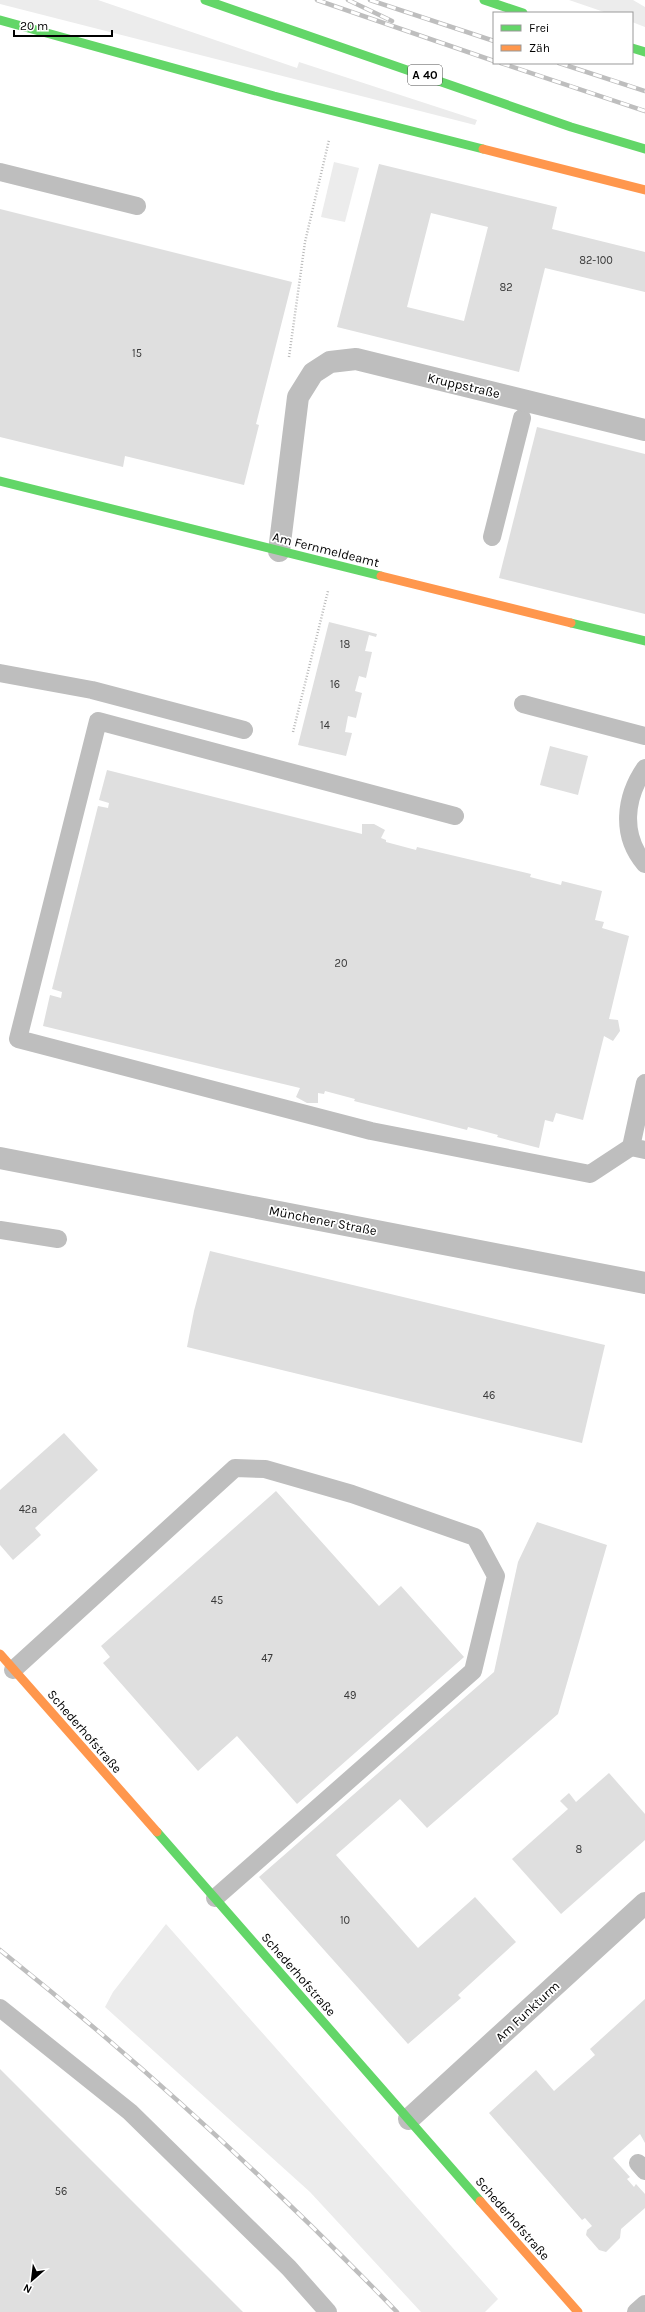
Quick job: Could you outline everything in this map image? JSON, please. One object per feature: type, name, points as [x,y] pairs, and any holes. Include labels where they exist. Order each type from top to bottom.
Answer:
[{"type":"main road","name":"A 40","points":[[205,0],[571,127],[645,149]]},
{"type":"main road","points":[[484,0],[521,12]]},
{"type":"main road","points":[[0,20],[274,96],[645,190]]},
{"type":"main road","points":[[633,48],[645,52]]},
{"type":"main road","name":"Am Fernmeldeamt","points":[[0,481],[645,641]]},
{"type":"main road","name":"Schederhofstraße","points":[[0,1654],[578,2312]]},
{"type":"street","name":"Kruppstraße","points":[[279,551],[298,397],[313,373],[330,362],[356,359],[645,430]]},
{"type":"street","name":"Münchener Straße","points":[[1,1162],[645,1283]]},
{"type":"street","name":"Am Funkturm","points":[[409,2119],[645,1903]]},
{"type":"lane","points":[[0,172],[137,206]]},
{"type":"lane","points":[[492,537],[522,418]]},
{"type":"lane","points":[[0,673],[92,690],[244,730]]},
{"type":"lane","points":[[523,704],[645,736]]},
{"type":"lane","points":[[455,816],[98,721],[18,1039],[371,1131],[590,1174],[638,1148],[645,1083]]},
{"type":"lane","points":[[645,768],[633,787],[627,808],[628,829],[635,850],[645,864]]},
{"type":"lane","points":[[0,1230],[58,1239]]},
{"type":"lane","points":[[13,1670],[235,1468],[265,1469],[352,1494],[475,1537],[496,1576],[473,1671],[215,1898]]},
{"type":"lane","points":[[0,2008],[130,2112],[289,2268],[328,2312]]},
{"type":"lane","points":[[636,2312],[645,2304]]},
{"type":"path","points":[[298,397],[287,366],[305,242],[330,137]]},
{"type":"path","points":[[293,732],[335,565]]},
{"type":"shaded area","points":[[0,0],[98,0],[297,68],[299,62],[477,120],[475,125],[0,4]]},
{"type":"shaded area","points":[[569,0],[633,0],[645,7],[645,27],[633,22],[633,12],[604,12]]},
{"type":"shaded area","points":[[334,162],[359,168],[345,222],[321,217]]},
{"type":"shaded area","points":[[166,1924],[498,2299],[485,2312],[421,2312],[310,2192],[105,2007],[113,1992]]},
{"type":"building","points":[[379,164],[557,207],[552,229],[645,252],[645,292],[545,268],[519,372],[337,327]],"holes":[[[431,213],[488,227],[464,321],[407,307]]]},
{"type":"building","points":[[0,209],[292,282],[256,424],[259,425],[244,485],[125,456],[123,467],[0,437]]},
{"type":"building","points":[[537,427],[645,454],[645,614],[499,578]]},
{"type":"building","points":[[329,622],[377,634],[376,637],[369,635],[365,651],[372,652],[366,678],[359,676],[355,691],[362,693],[356,718],[348,716],[345,732],[352,733],[346,756],[298,745]]},
{"type":"building","points":[[550,746],[588,756],[578,795],[540,785]]},
{"type":"building","points":[[107,770],[362,834],[362,824],[374,824],[385,830],[381,838],[386,840],[386,842],[416,850],[417,847],[531,874],[530,877],[561,885],[562,881],[602,891],[595,920],[604,922],[602,928],[629,936],[609,1019],[618,1020],[620,1031],[613,1041],[604,1036],[583,1120],[556,1113],[553,1122],[545,1120],[539,1148],[497,1137],[498,1135],[468,1127],[467,1130],[354,1101],[355,1099],[325,1091],[324,1094],[318,1093],[318,1103],[307,1103],[296,1097],[300,1088],[43,1026],[50,995],[61,998],[62,992],[52,989],[98,806],[108,808],[109,803],[99,800]]},
{"type":"building","points":[[210,1251],[605,1345],[582,1443],[187,1347],[194,1311]]},
{"type":"building","points":[[64,1433],[98,1470],[35,1528],[41,1535],[13,1560],[0,1545],[0,1490]]},
{"type":"building","points":[[276,1491],[379,1606],[401,1586],[464,1657],[297,1804],[237,1736],[198,1771],[103,1663],[110,1657],[101,1646]]},
{"type":"building","points":[[537,1522],[607,1545],[558,1714],[427,1828],[400,1799],[336,1855],[418,1948],[475,1897],[516,1942],[458,1995],[461,1998],[408,2044],[259,1877],[494,1672],[518,1562]]},
{"type":"building","points":[[609,1773],[645,1814],[645,1840],[561,1914],[512,1859],[568,1809],[560,1801],[569,1793],[576,1802]]},
{"type":"building","points":[[645,1999],[645,2143],[640,2134],[613,2158],[630,2177],[627,2179],[634,2187],[636,2184],[645,2194],[645,2208],[621,2229],[620,2238],[606,2252],[599,2250],[586,2235],[587,2230],[592,2226],[585,2218],[582,2220],[489,2113],[536,2070],[554,2091],[595,2055],[590,2049]]},
{"type":"building","points":[[0,2069],[243,2312],[0,2312]]},
{"type":"railway","points":[[317,0],[493,61]]},
{"type":"railway","points":[[348,0],[392,21]]},
{"type":"railway","points":[[370,0],[493,41]]},
{"type":"railway","points":[[504,64],[645,111]]},
{"type":"railway","points":[[562,64],[645,91]]},
{"type":"railway","points":[[0,1950],[104,2036],[204,2125],[302,2217],[397,2312]]},
{"type":"traffic: fast","points":[[205,0],[571,127],[645,149]]},
{"type":"traffic: fast","points":[[484,0],[520,12]]},
{"type":"traffic: fast","points":[[0,20],[274,96],[483,149]]},
{"type":"traffic: fast","points":[[633,48],[645,52]]},
{"type":"traffic: fast","points":[[0,481],[381,576]]},
{"type":"traffic: fast","points":[[571,623],[645,641]]},
{"type":"traffic: fast","points":[[157,1832],[480,2201]]},
{"type":"traffic: slow","points":[[483,149],[645,190]]},
{"type":"traffic: slow","points":[[381,576],[571,623]]},
{"type":"traffic: slow","points":[[0,1654],[157,1832]]},
{"type":"traffic: slow","points":[[480,2201],[578,2312]]}]
